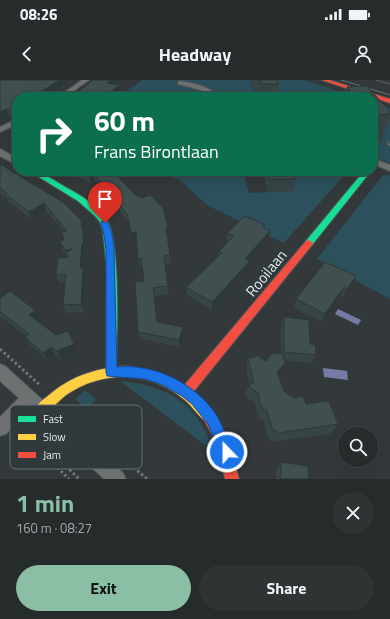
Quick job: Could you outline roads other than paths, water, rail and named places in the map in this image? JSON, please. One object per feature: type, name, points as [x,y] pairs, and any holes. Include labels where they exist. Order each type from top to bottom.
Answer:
[{"type":"street","points":[[68,92],[86,80]]},
{"type":"street","points":[[324,80],[362,92]]},
{"type":"street","points":[[180,83],[212,92]]},
{"type":"street","points":[[378,97],[390,101]]},
{"type":"street","points":[[0,130],[12,124]]},
{"type":"street","points":[[0,152],[12,159]]},
{"type":"street","points":[[378,164],[390,168]]},
{"type":"street","points":[[40,176],[82,201],[105,223],[110,250],[111,372]]},
{"type":"street","name":"Rooilaan","points":[[186,392],[364,176]]},
{"type":"street","points":[[0,371],[46,405]]},
{"type":"street","points":[[35,405],[70,384],[111,372],[122,371],[145,374],[166,381],[186,392],[201,405],[212,420],[224,444],[232,479]]},
{"type":"street","points":[[107,469],[117,479]]},
{"type":"water","points":[[338,309],[361,320],[358,325],[335,314]]},
{"type":"water","points":[[323,368],[347,371],[348,380],[324,377]]},
{"type":"tram line","points":[[341,80],[390,95]]}]
